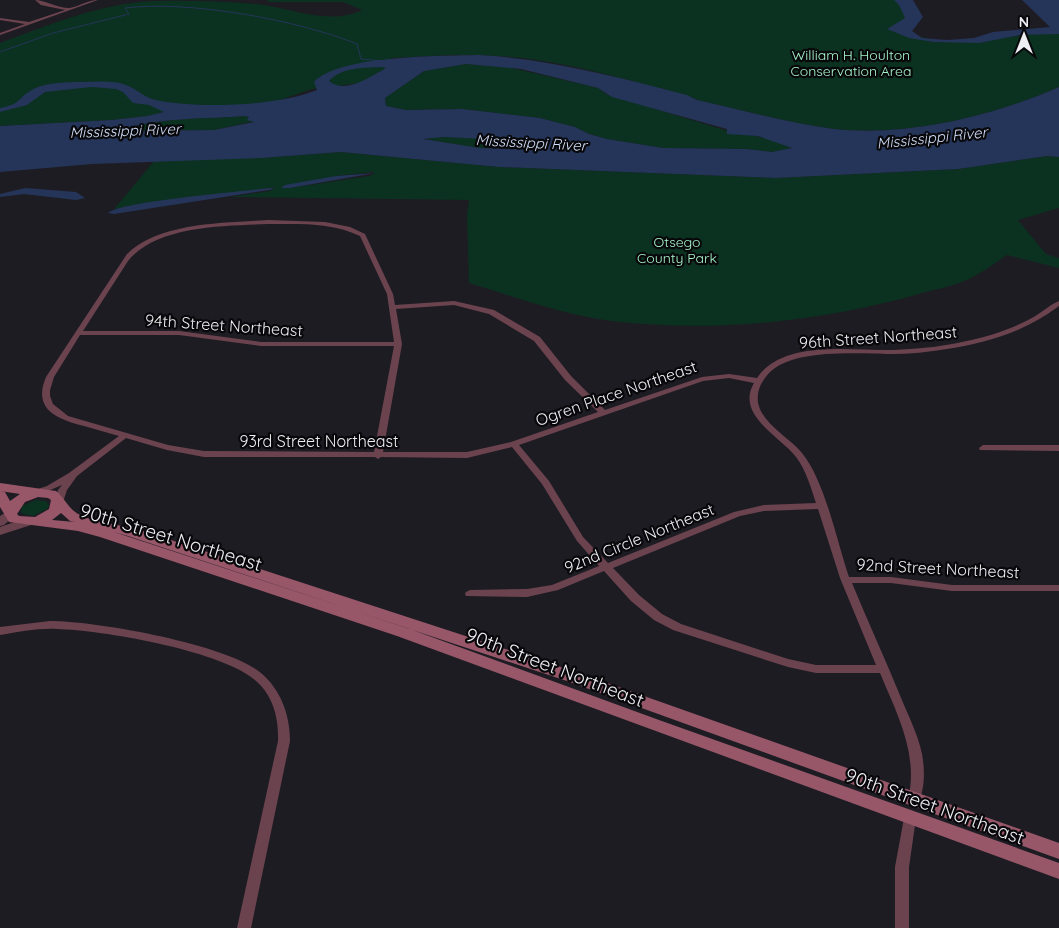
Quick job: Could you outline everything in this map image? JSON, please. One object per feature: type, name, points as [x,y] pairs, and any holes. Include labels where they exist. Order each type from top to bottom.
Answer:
[{"type":"main road","points":[[0,487],[38,493]]},
{"type":"main road","points":[[6,516],[17,502],[38,493]]},
{"type":"main road","name":"90th Street Northeast","points":[[38,493],[56,496],[59,504],[75,518],[132,532],[474,644],[1059,851]]},
{"type":"main road","points":[[0,495],[6,516]]},
{"type":"main road","points":[[29,522],[49,516],[59,504]]},
{"type":"main road","name":"90th Street Northeast","points":[[6,516],[14,520],[78,527],[103,533],[402,632],[1059,871]]},
{"type":"main road","points":[[882,808],[910,798]]},
{"type":"main road","points":[[914,819],[938,808]]},
{"type":"street","points":[[36,0],[42,4],[71,10]]},
{"type":"street","points":[[0,34],[96,0]]},
{"type":"street","points":[[0,19],[30,24]]},
{"type":"street","points":[[125,435],[65,418],[54,411],[44,396],[47,382],[129,254],[141,245],[165,235],[206,227],[256,222],[328,224],[356,230],[363,236],[394,307],[398,344],[378,456]]},
{"type":"street","points":[[394,307],[443,302],[475,306],[491,312],[528,332],[543,345],[568,378],[604,413]]},
{"type":"street","name":"96th Street Northeast","points":[[758,381],[772,366],[798,356],[828,352],[932,349],[995,337],[1034,321],[1059,303]]},
{"type":"street","name":"94th Street Northeast","points":[[78,332],[188,333],[261,344],[398,344]]},
{"type":"street","name":"Ogren Place Northeast","points":[[514,444],[712,377],[737,376],[758,381]]},
{"type":"street","points":[[758,381],[753,395],[758,412],[802,458],[846,580],[914,746],[918,762],[918,786],[910,798]]},
{"type":"street","points":[[38,493],[48,490],[74,474],[125,435]]},
{"type":"street","name":"93rd Street Northeast","points":[[125,435],[176,449],[212,455],[467,455],[514,444]]},
{"type":"street","points":[[514,444],[546,483],[571,527],[606,569],[658,617],[676,627],[802,666],[842,670],[883,669]]},
{"type":"street","points":[[983,448],[1059,448]]},
{"type":"street","points":[[59,504],[63,490],[74,474]]},
{"type":"street","name":"92nd Circle Northeast","points":[[470,594],[540,591],[606,569],[750,510],[820,506]]},
{"type":"street","points":[[0,532],[29,522]]},
{"type":"street","name":"92nd Street Northeast","points":[[846,580],[892,580],[969,588],[1059,588]]},
{"type":"street","points":[[0,631],[48,626],[91,628],[223,657],[237,662],[256,674],[272,693],[280,708],[285,727],[284,741],[244,928]]},
{"type":"street","points":[[902,928],[902,867],[914,819]]},
{"type":"green space","name":"William H. Houlton Conservation Area","points":[[268,0],[902,0],[912,11],[907,32],[923,38],[961,41],[981,40],[1059,31],[1059,87],[1006,107],[949,122],[890,130],[862,131],[834,129],[782,120],[555,63],[495,56],[436,56],[391,58],[387,68],[360,83],[312,89],[274,102],[165,112],[112,120],[0,126],[0,43],[56,22],[95,10],[154,1],[218,1],[257,4],[323,16],[349,14],[362,10],[343,2],[267,2]]},
{"type":"green space","points":[[466,64],[508,67],[598,88],[606,94],[728,131],[766,138],[792,148],[772,152],[747,149],[663,148],[607,139],[589,134],[575,127],[540,118],[462,109],[406,110],[386,106],[385,98],[424,71]]},
{"type":"green space","points":[[249,117],[247,119],[255,121],[214,130],[122,131],[134,126],[164,121]]},
{"type":"green space","points":[[444,137],[475,138],[519,148],[480,148],[423,139]]},
{"type":"green space","name":"Otsego County Park","points":[[341,152],[499,167],[776,178],[958,169],[1047,156],[1059,157],[1059,208],[1018,220],[1046,254],[1059,258],[1059,268],[1007,255],[979,274],[957,284],[846,311],[807,318],[728,325],[650,324],[611,321],[575,314],[469,283],[467,215],[469,200],[229,197],[270,191],[274,188],[271,188],[114,209],[155,160],[261,158]],"holes":[[[373,172],[374,174],[369,176],[290,188],[336,176]]]},
{"type":"green space","points":[[36,500],[46,501],[49,505],[47,509],[33,516],[21,513],[22,506]]},
{"type":"water","points":[[894,0],[913,0],[923,17],[912,31],[922,38],[947,40],[974,38],[993,32],[1050,27],[1022,0],[1059,0],[1059,34],[1020,35],[979,43],[934,42],[909,38],[887,29],[905,18],[899,5]]},
{"type":"water","name":"Mississippi River","points":[[479,55],[532,60],[584,70],[782,120],[834,129],[862,131],[919,127],[949,122],[1006,107],[1059,87],[1059,157],[1047,156],[958,169],[776,178],[499,167],[341,152],[261,158],[92,164],[0,172],[0,126],[112,120],[164,112],[149,105],[133,103],[123,92],[116,89],[91,87],[45,92],[27,105],[0,112],[0,108],[12,105],[27,93],[44,85],[65,82],[111,82],[126,85],[156,100],[173,103],[215,105],[260,103],[281,100],[317,90],[314,82],[327,73],[367,62],[417,57]],"holes":[[[466,64],[521,69],[598,88],[612,97],[727,129],[727,134],[758,136],[792,148],[772,152],[747,149],[663,148],[607,139],[589,134],[575,127],[540,118],[462,109],[406,110],[386,106],[385,98],[424,71]],[[360,68],[386,68],[358,83],[350,85],[335,85],[329,81],[340,73]],[[245,116],[249,117],[247,120],[254,122],[214,130],[122,131],[148,123],[182,119]],[[444,137],[483,139],[519,149],[480,148],[423,139]]]},
{"type":"water","points":[[375,173],[281,188],[285,185],[336,176]]},
{"type":"water","points":[[25,188],[76,192],[85,198],[76,200],[24,194],[0,197],[0,194]]},
{"type":"water","points":[[269,188],[275,189],[114,214],[108,213],[118,209],[158,201]]},
{"type":"waterway","points":[[0,52],[53,33],[129,14],[125,8],[151,6],[180,7],[242,14],[305,27],[357,44],[361,59],[382,61]]}]
